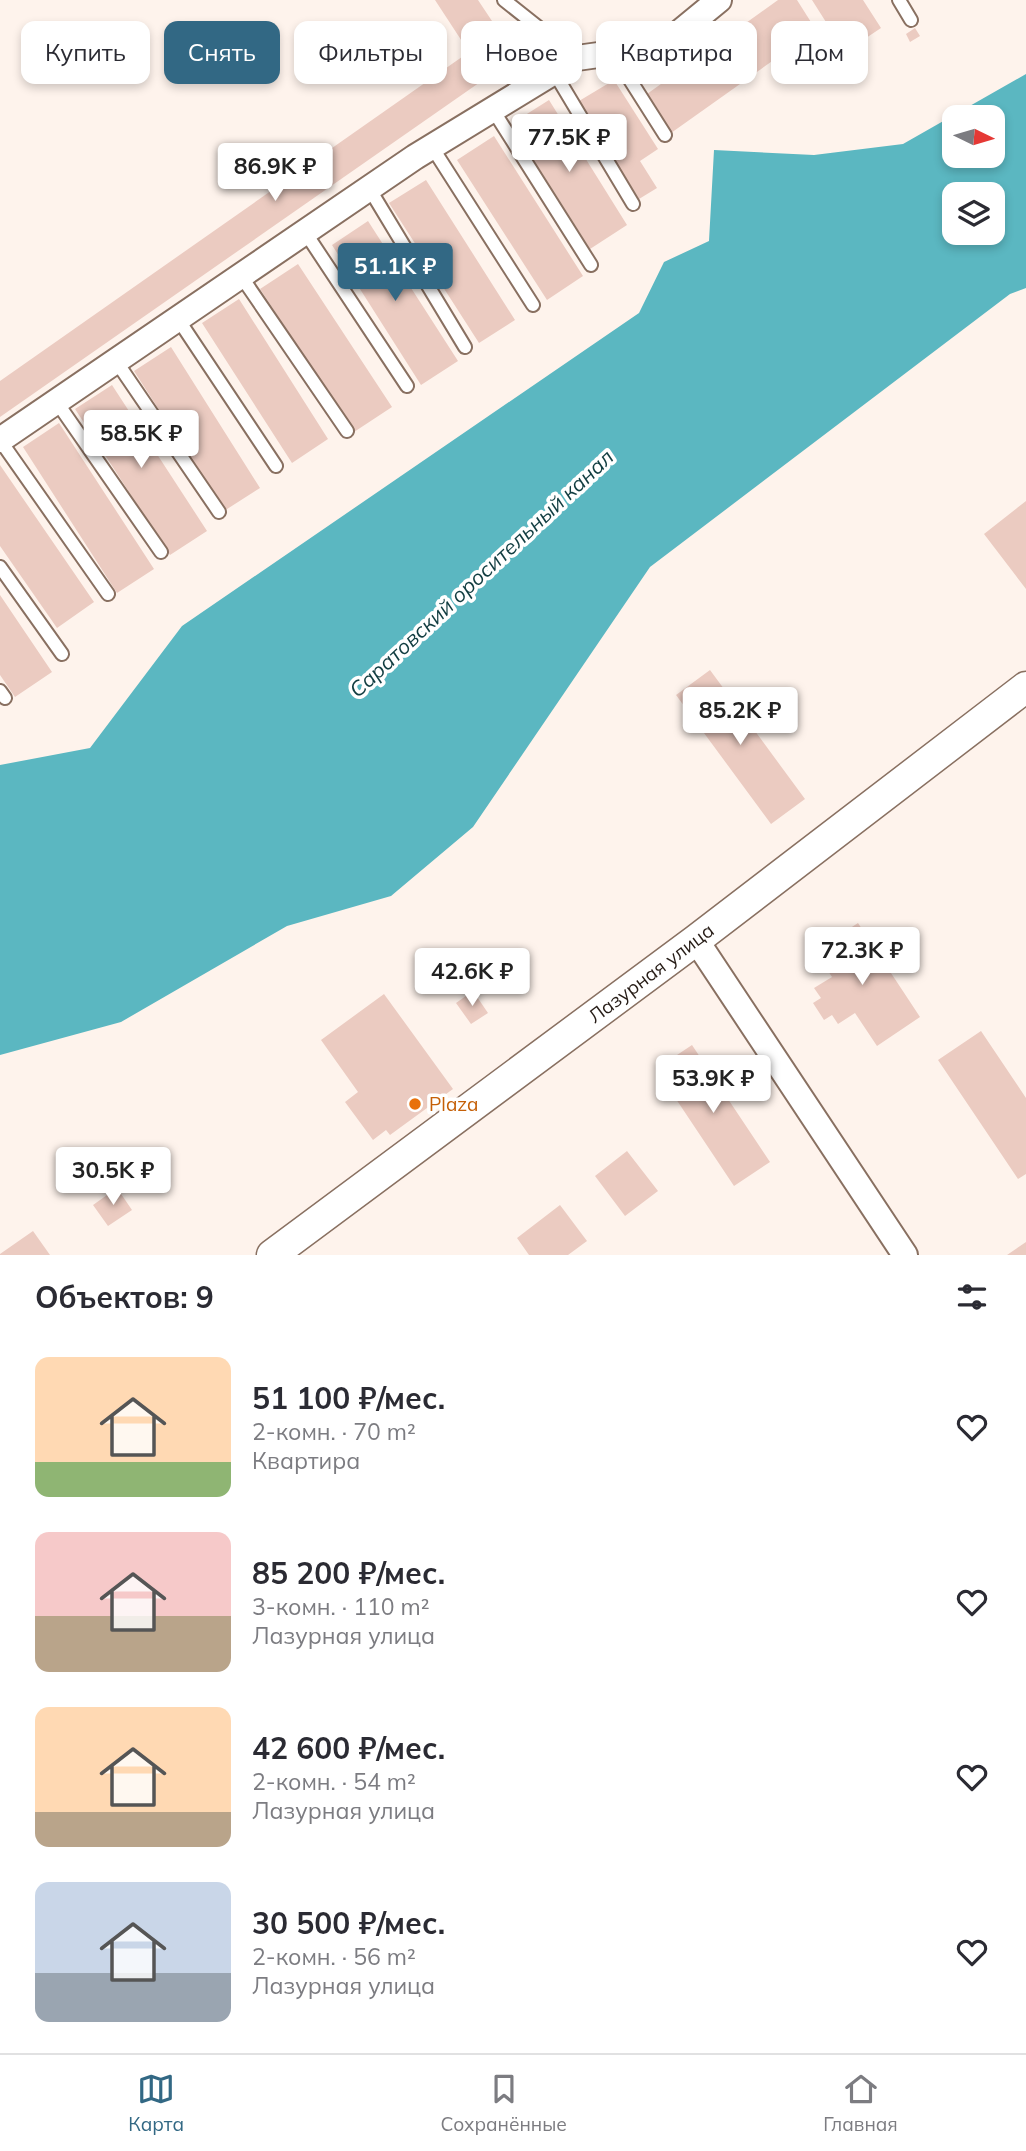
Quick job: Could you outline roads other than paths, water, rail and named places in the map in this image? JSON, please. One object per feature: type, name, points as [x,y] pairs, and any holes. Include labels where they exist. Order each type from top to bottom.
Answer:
[{"type":"street","points":[[693,21],[719,0]]},
{"type":"street","points":[[0,440],[369,188],[535,84]]},
{"type":"street","name":"Лазурная улица","points":[[272,1255],[696,940],[1026,687]]},
{"type":"street","points":[[696,940],[905,1255]]},
{"type":"lane","points":[[504,0],[530,21]]},
{"type":"lane","points":[[898,0],[911,20]]},
{"type":"lane","points":[[561,84],[633,204]]},
{"type":"lane","points":[[633,84],[665,135]]},
{"type":"lane","points":[[493,110],[590,265]]},
{"type":"lane","points":[[432,147],[533,305]]},
{"type":"lane","points":[[369,188],[465,347]]},
{"type":"lane","points":[[305,232],[407,386]]},
{"type":"lane","points":[[241,276],[347,431]]},
{"type":"lane","points":[[178,319],[276,466]]},
{"type":"lane","points":[[116,361],[219,512]]},
{"type":"lane","points":[[56,401],[161,551]]},
{"type":"lane","points":[[0,440],[108,594]]},
{"type":"lane","points":[[0,567],[62,654]]},
{"type":"water","name":"Саратовский оросительный канал","points":[[1026,74],[1026,288],[1010,294],[650,567],[473,827],[391,896],[287,926],[121,1022],[0,1055],[0,765],[90,748],[182,626],[639,313],[664,262],[709,241],[714,150],[814,155],[903,144],[942,122],[942,168],[1005,168],[1005,105],[972,105]]},
{"type":"place","name":"Plaza","points":[[415,1104]]}]
